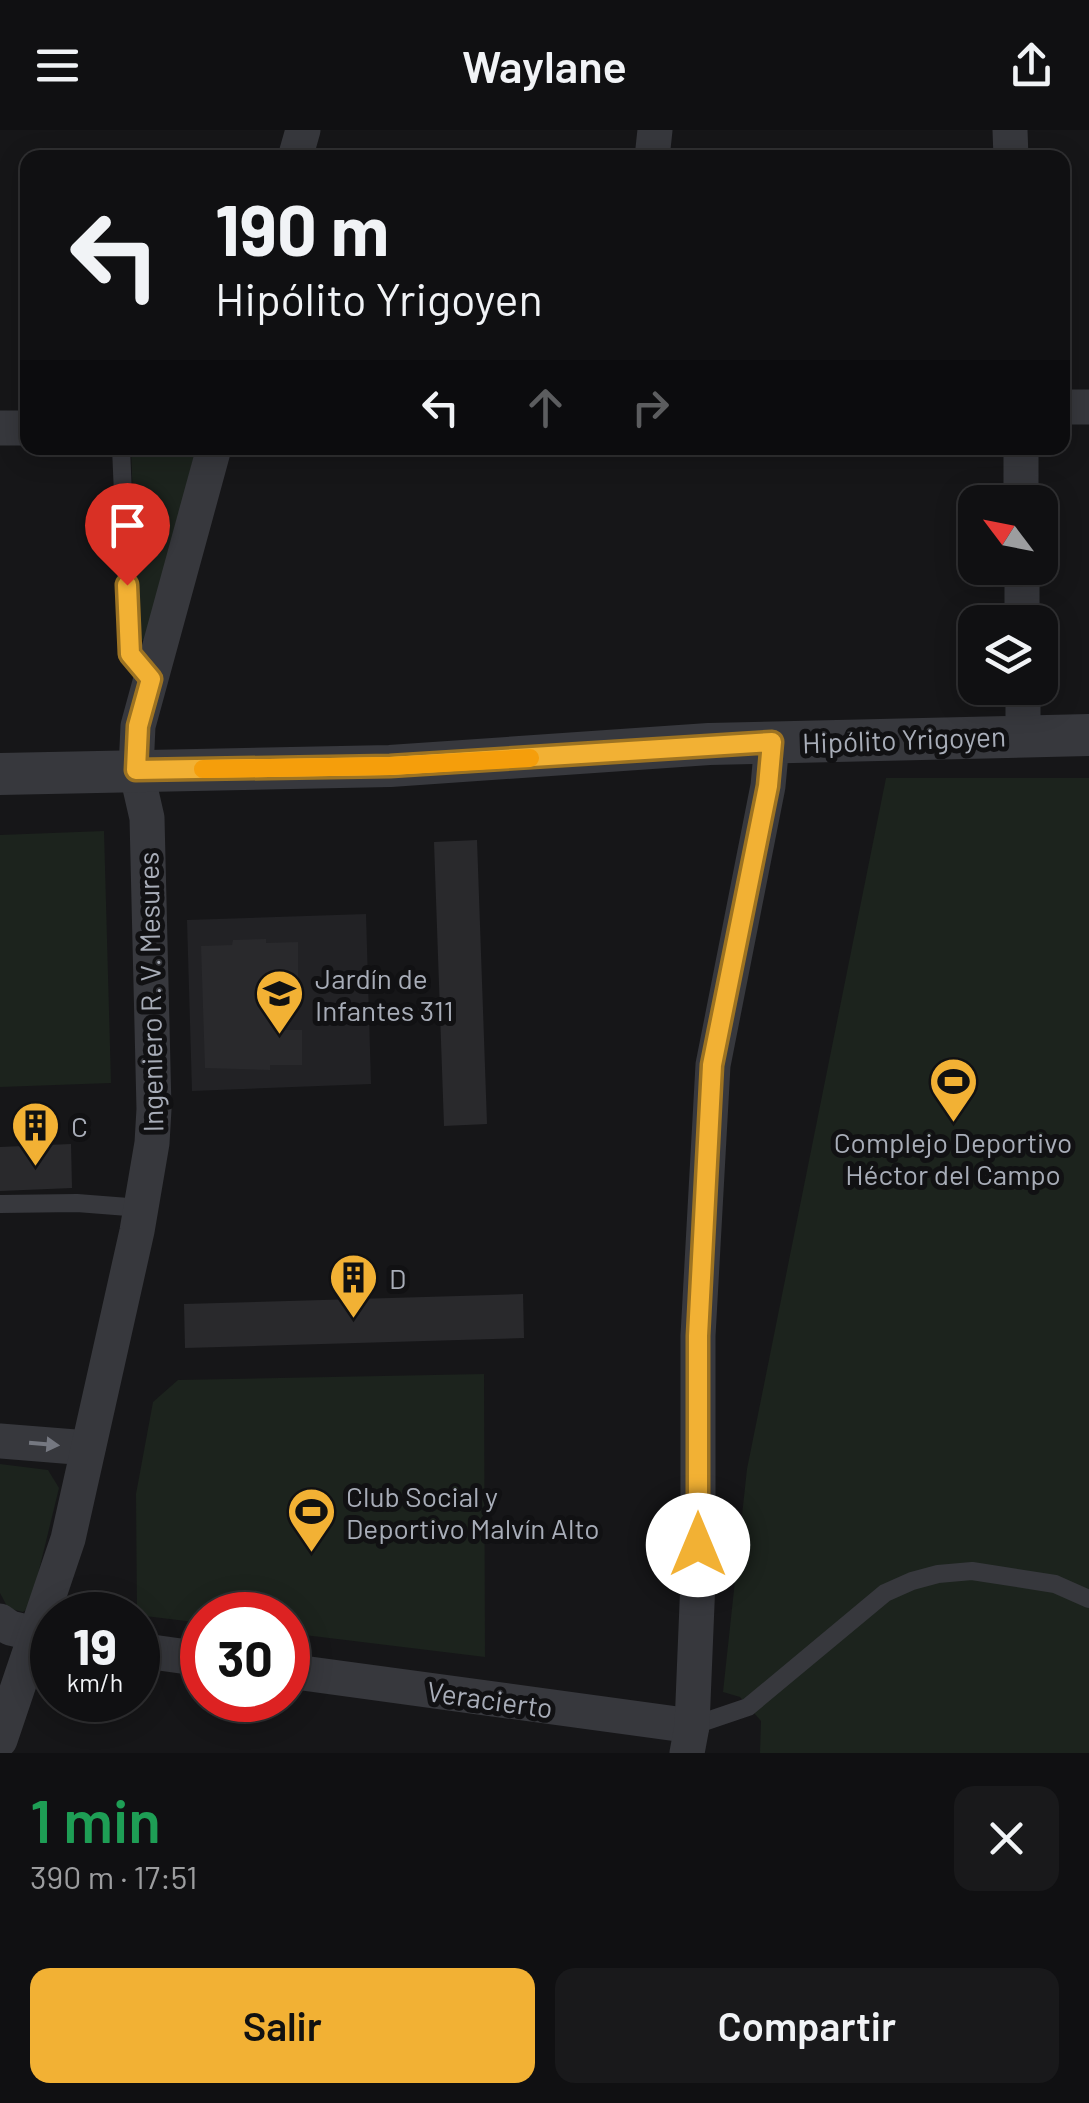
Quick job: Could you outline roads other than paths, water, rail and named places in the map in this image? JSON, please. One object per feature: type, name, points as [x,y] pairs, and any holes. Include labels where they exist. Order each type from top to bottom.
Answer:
[{"type":"street","name":"Ingeniero R. V. Mesures","points":[[55,1592],[141,1208],[154,1110],[147,818],[136,770],[138,726],[212,455]]},
{"type":"street","points":[[1021,455],[1021,485]]},
{"type":"street","points":[[1023,705],[1023,736]]},
{"type":"street","name":"Hipólito Yrigoyen","points":[[0,774],[390,766],[772,742],[1089,735]]},
{"type":"street","points":[[689,1740],[698,1580],[698,1336],[712,1065],[768,786],[772,742]]},
{"type":"street","points":[[0,1441],[88,1448]]},
{"type":"street","points":[[0,1621],[30,1632]]},
{"type":"street","name":"Ingeniero R. V. Mesures","points":[[0,1740],[30,1670]]},
{"type":"street","name":"Veracierto","points":[[310,1674],[689,1740]]},
{"type":"lane","points":[[121,455],[130,654],[151,679]]},
{"type":"lane","points":[[0,1204],[77,1203],[141,1208]]},
{"type":"lane","points":[[689,1740],[748,1707],[885,1593],[912,1581],[972,1570],[1056,1584],[1089,1599]]},
{"type":"place","name":"Jardín de Infantes 311","points":[[280,1036]]},
{"type":"place","name":"Complejo Deportivo Héctor del Campo","points":[[953,1124]]},
{"type":"place","name":"C","points":[[36,1168]]},
{"type":"place","name":"D","points":[[354,1320]]},
{"type":"place","name":"Club Social y Deportivo Malvín Alto","points":[[311,1554]]}]
